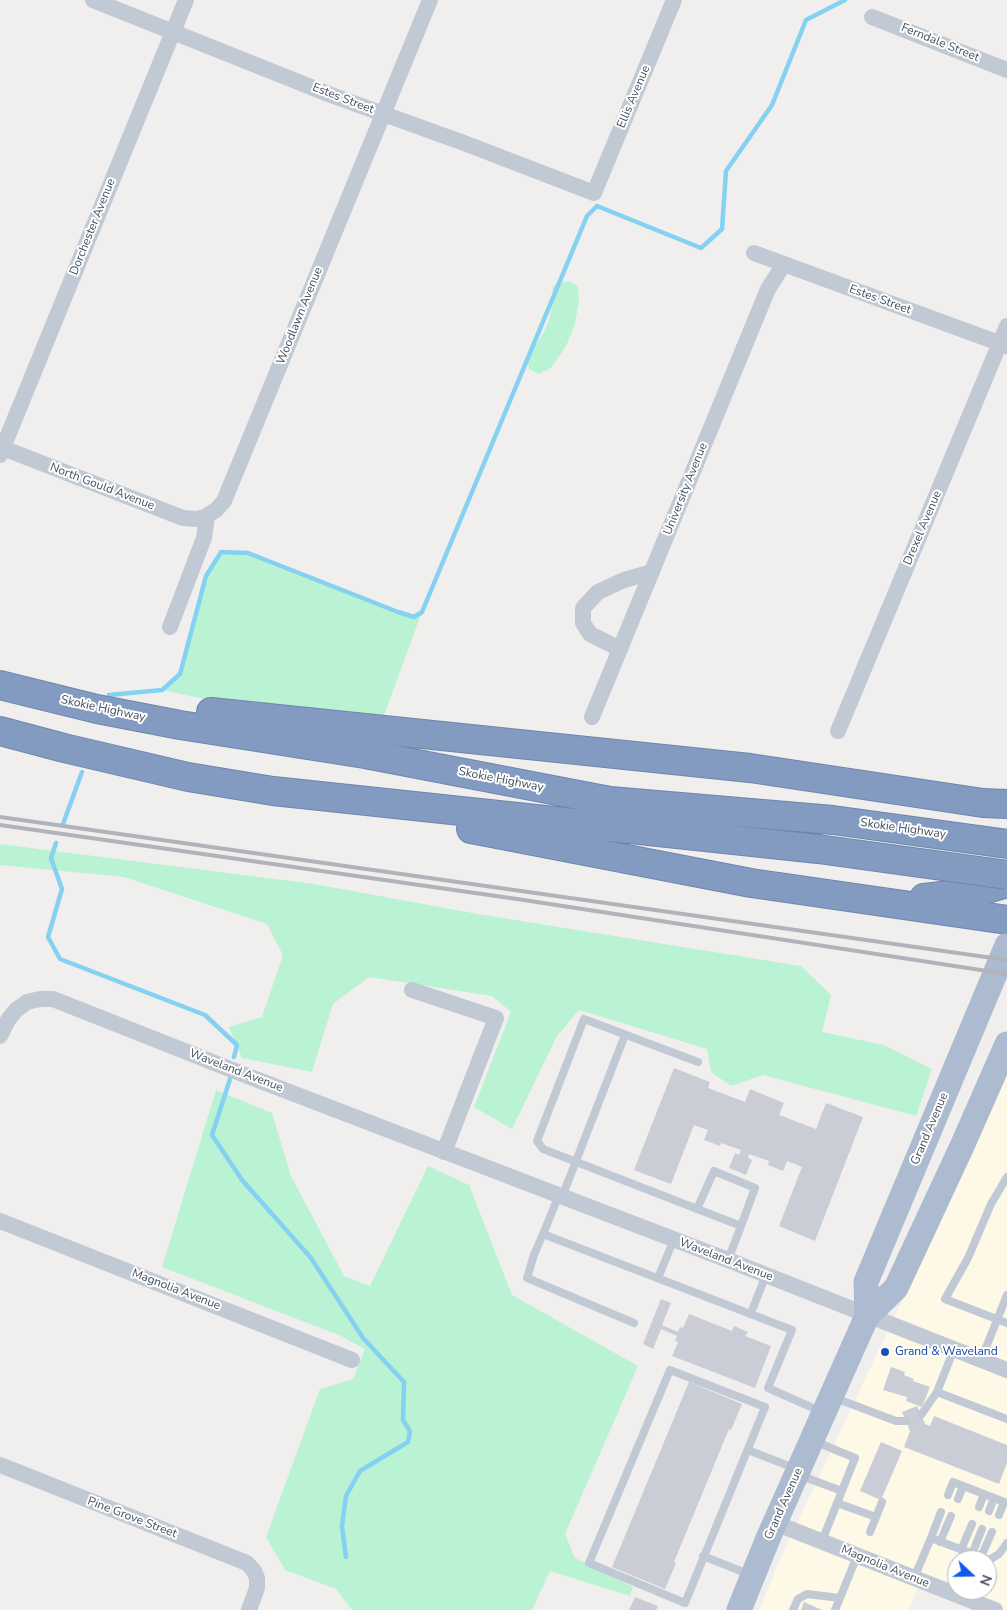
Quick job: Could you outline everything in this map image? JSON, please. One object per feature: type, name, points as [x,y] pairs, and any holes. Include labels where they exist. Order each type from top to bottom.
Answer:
[{"type":"highway","points":[[0,684],[190,710],[750,768],[995,803],[1007,815]]},
{"type":"highway","name":"Skokie Highway","points":[[0,684],[180,725],[365,754],[610,801],[833,820],[1007,844]]},
{"type":"highway","points":[[0,731],[188,777]]},
{"type":"highway","points":[[0,746],[40,755],[273,791],[751,883],[1007,920]]},
{"type":"highway","points":[[273,791],[818,849],[1007,875]]},
{"type":"highway","points":[[893,903],[938,895],[959,895],[977,892],[1007,883]]},
{"type":"main road","name":"Grand Avenue","points":[[867,1316],[866,1282],[1007,945]]},
{"type":"main road","name":"Grand Avenue","points":[[739,1609],[867,1316],[896,1288],[1007,1044]]},
{"type":"street","name":"Estes Street","points":[[93,0],[383,114],[594,193]]},
{"type":"street","name":"Dorchester Avenue","points":[[1,450],[186,0]]},
{"type":"street","name":"Woodlawn Avenue","points":[[205,517],[216,510],[224,501],[430,0]]},
{"type":"street","name":"Ellis Avenue","points":[[594,193],[674,0]]},
{"type":"street","name":"Ferndale Street","points":[[872,17],[1007,70]]},
{"type":"street","name":"Estes Street","points":[[754,253],[1003,344]]},
{"type":"street","name":"University Avenue","points":[[592,717],[768,289],[784,264]]},
{"type":"street","name":"Drexel Avenue","points":[[838,731],[1003,344],[1007,326]]},
{"type":"street","name":"North Gould Avenue","points":[[1,450],[183,518],[196,519],[205,517]]},
{"type":"street","points":[[170,627],[204,538],[205,517]]},
{"type":"street","points":[[620,649],[590,634],[583,623],[583,608],[598,592],[624,580],[652,572]]},
{"type":"street","points":[[412,990],[496,1018],[444,1152]]},
{"type":"street","name":"Waveland Avenue","points":[[0,1036],[8,1020],[16,1010],[27,1002],[53,999],[1007,1370]]},
{"type":"street","name":"Magnolia Avenue","points":[[0,1221],[352,1360]]},
{"type":"street","name":"Pine Grove Street","points":[[0,1466],[248,1563],[257,1578],[258,1588],[248,1610]]},
{"type":"street","name":"Magnolia Avenue","points":[[775,1523],[914,1578],[974,1598],[996,1610]]},
{"type":"lane","points":[[698,1062],[584,1019],[537,1141],[543,1149],[574,1162],[741,1226]]},
{"type":"lane","points":[[625,1035],[561,1196],[534,1255],[527,1278],[634,1323]]},
{"type":"lane","points":[[697,1209],[714,1171],[755,1188],[728,1260]]},
{"type":"lane","points":[[1007,1176],[991,1204],[968,1258],[945,1299],[1007,1323]]},
{"type":"lane","points":[[543,1234],[792,1330],[768,1388],[896,1421],[906,1421]]},
{"type":"lane","points":[[658,1278],[674,1239]]},
{"type":"lane","points":[[750,1314],[766,1275]]},
{"type":"lane","points":[[981,1360],[1007,1295]]},
{"type":"lane","points":[[922,1415],[937,1392],[954,1350]]},
{"type":"lane","points":[[670,1370],[765,1407],[704,1556],[685,1603],[589,1563],[670,1370]]},
{"type":"lane","points":[[937,1392],[1007,1419]]},
{"type":"lane","points":[[812,1441],[856,1458],[822,1542]]},
{"type":"lane","points":[[748,1450],[842,1491]]},
{"type":"lane","points":[[948,1495],[953,1482],[984,1494],[1006,1503],[999,1515]]},
{"type":"lane","points":[[958,1499],[963,1486]]},
{"type":"lane","points":[[978,1507],[984,1494]]},
{"type":"lane","points":[[989,1511],[994,1498]]},
{"type":"lane","points":[[870,1532],[882,1502]]},
{"type":"lane","points":[[838,1503],[876,1517]]},
{"type":"lane","points":[[914,1578],[941,1512]]},
{"type":"lane","points":[[940,1542],[951,1516]]},
{"type":"lane","points":[[931,1538],[961,1550],[972,1524]]},
{"type":"lane","points":[[974,1550],[982,1529]]},
{"type":"lane","points":[[988,1550],[992,1532]]},
{"type":"lane","points":[[997,1555],[1007,1543]]},
{"type":"lane","points":[[704,1556],[753,1575]]},
{"type":"lane","points":[[835,1610],[858,1556]]},
{"type":"lane","points":[[798,1606],[798,1599],[807,1594],[840,1598]]},
{"type":"shaded area","points":[[1007,1067],[1007,1610],[975,1610],[949,1600],[997,1600],[997,1550],[947,1550],[947,1599],[918,1588],[909,1610],[759,1610],[782,1555],[902,1301]]},
{"type":"green space","points":[[570,281],[578,286],[579,300],[575,324],[566,346],[551,368],[539,374],[529,369],[527,357],[544,332],[549,320],[554,296],[552,288],[556,284]]},
{"type":"green space","points":[[221,552],[248,553],[414,617],[422,612],[383,718],[316,709],[224,703],[162,690],[180,674],[206,576]]},
{"type":"green space","points":[[0,844],[314,884],[478,914],[801,966],[831,995],[822,1032],[884,1045],[932,1069],[916,1116],[763,1075],[731,1086],[711,1072],[707,1049],[579,1010],[557,1036],[512,1129],[474,1107],[511,1012],[492,996],[369,977],[333,1004],[312,1072],[242,1058],[229,1027],[262,1017],[283,955],[267,924],[124,877],[0,865]]},
{"type":"green space","points":[[216,1090],[272,1113],[291,1176],[344,1276],[370,1286],[428,1166],[469,1185],[512,1295],[638,1366],[565,1534],[575,1558],[633,1587],[630,1596],[550,1571],[532,1610],[352,1610],[336,1589],[285,1570],[266,1537],[320,1389],[353,1379],[365,1349],[341,1336],[162,1267]]},
{"type":"building","points":[[674,1068],[710,1082],[708,1088],[745,1102],[750,1089],[784,1103],[779,1115],[816,1129],[826,1103],[863,1117],[815,1241],[779,1226],[802,1167],[787,1161],[783,1171],[768,1165],[769,1161],[749,1154],[748,1158],[752,1160],[746,1175],[729,1168],[735,1153],[739,1155],[741,1150],[721,1143],[720,1146],[704,1140],[708,1130],[694,1125],[671,1184],[634,1170]]},
{"type":"building","points":[[661,1299],[671,1303],[662,1325],[678,1332],[680,1327],[683,1328],[689,1314],[732,1331],[734,1326],[748,1332],[745,1336],[771,1346],[755,1388],[672,1356],[678,1342],[675,1341],[677,1336],[661,1329],[653,1349],[643,1344]]},
{"type":"building","points":[[891,1367],[905,1372],[904,1375],[914,1379],[913,1381],[930,1387],[922,1407],[906,1401],[907,1397],[883,1390]]},
{"type":"building","points":[[689,1382],[742,1404],[731,1430],[729,1429],[674,1562],[676,1563],[665,1589],[612,1567]]},
{"type":"building","points":[[917,1406],[925,1424],[930,1426],[934,1416],[1007,1445],[1007,1463],[999,1484],[904,1447],[910,1431],[902,1412]]},
{"type":"building","points":[[881,1442],[902,1451],[881,1500],[860,1491]]},
{"type":"building","points":[[635,1597],[658,1606],[656,1610],[629,1610]]},
{"type":"building","points":[[804,1602],[822,1610],[801,1610]]},
{"type":"waterway","points":[[109,695],[162,690],[180,674],[206,576],[221,552],[248,553],[414,617],[422,612],[587,216],[597,206],[701,248],[722,229],[726,171],[772,105],[806,20],[845,0]]},
{"type":"waterway","points":[[63,824],[82,772]]},
{"type":"waterway","points":[[56,843],[51,858],[62,889],[48,937],[60,959],[205,1015],[237,1045],[234,1057]]},
{"type":"waterway","points":[[232,1073],[212,1135],[242,1180],[311,1258],[363,1338],[404,1382],[403,1420],[410,1431],[408,1442],[360,1471],[346,1496],[342,1526],[346,1557]]},
{"type":"railway","points":[[0,817],[1007,960]]},
{"type":"railway","points":[[0,825],[517,899],[1007,974]]},
{"type":"place","name":"Grand & Waveland","points":[[885,1352]]}]
